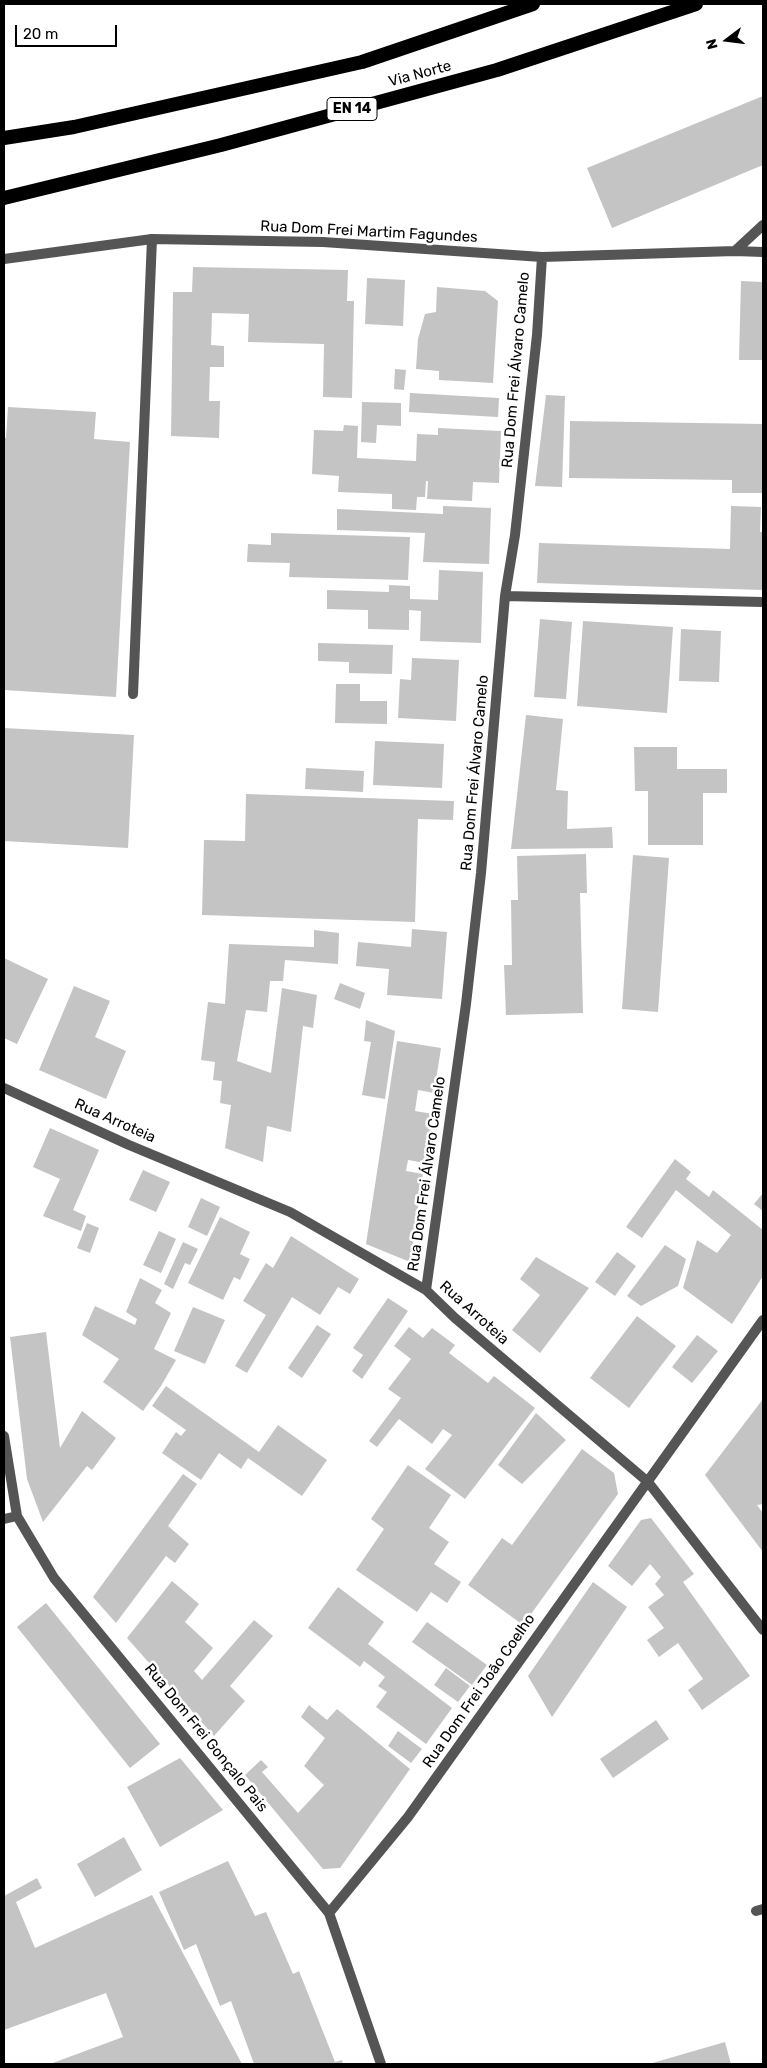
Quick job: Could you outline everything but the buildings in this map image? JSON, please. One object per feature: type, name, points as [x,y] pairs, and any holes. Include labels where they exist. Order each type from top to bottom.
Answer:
[{"type":"highway","name":"Via Norte","points":[[4,138],[74,127],[362,62],[533,4]]},
{"type":"highway","name":"Via Norte","points":[[4,198],[221,145],[497,70],[696,4]]},
{"type":"street","points":[[735,251],[763,225]]},
{"type":"street","points":[[133,694],[152,239]]},
{"type":"street","name":"Rua Dom Frei Martim Fagundes","points":[[4,259],[152,239],[323,242],[542,257],[735,251],[763,252]]},
{"type":"street","name":"Rua Dom Frei Álvaro Camelo","points":[[426,1290],[467,995],[481,873],[506,596],[515,535],[536,344],[542,257]]},
{"type":"street","points":[[506,596],[763,602]]},
{"type":"street","name":"Rua Arroteia","points":[[4,1088],[129,1145],[290,1212],[426,1290],[455,1318],[648,1482],[763,1630]]},
{"type":"street","name":"Rua Dom Frei João Coelho","points":[[329,1913],[408,1817],[763,1320]]},
{"type":"street","name":"Rua Dom Frei Gonçalo Pais","points":[[4,1436],[17,1516],[54,1578],[329,1913],[381,2064]]},
{"type":"street","points":[[4,1519],[17,1516]]}]
